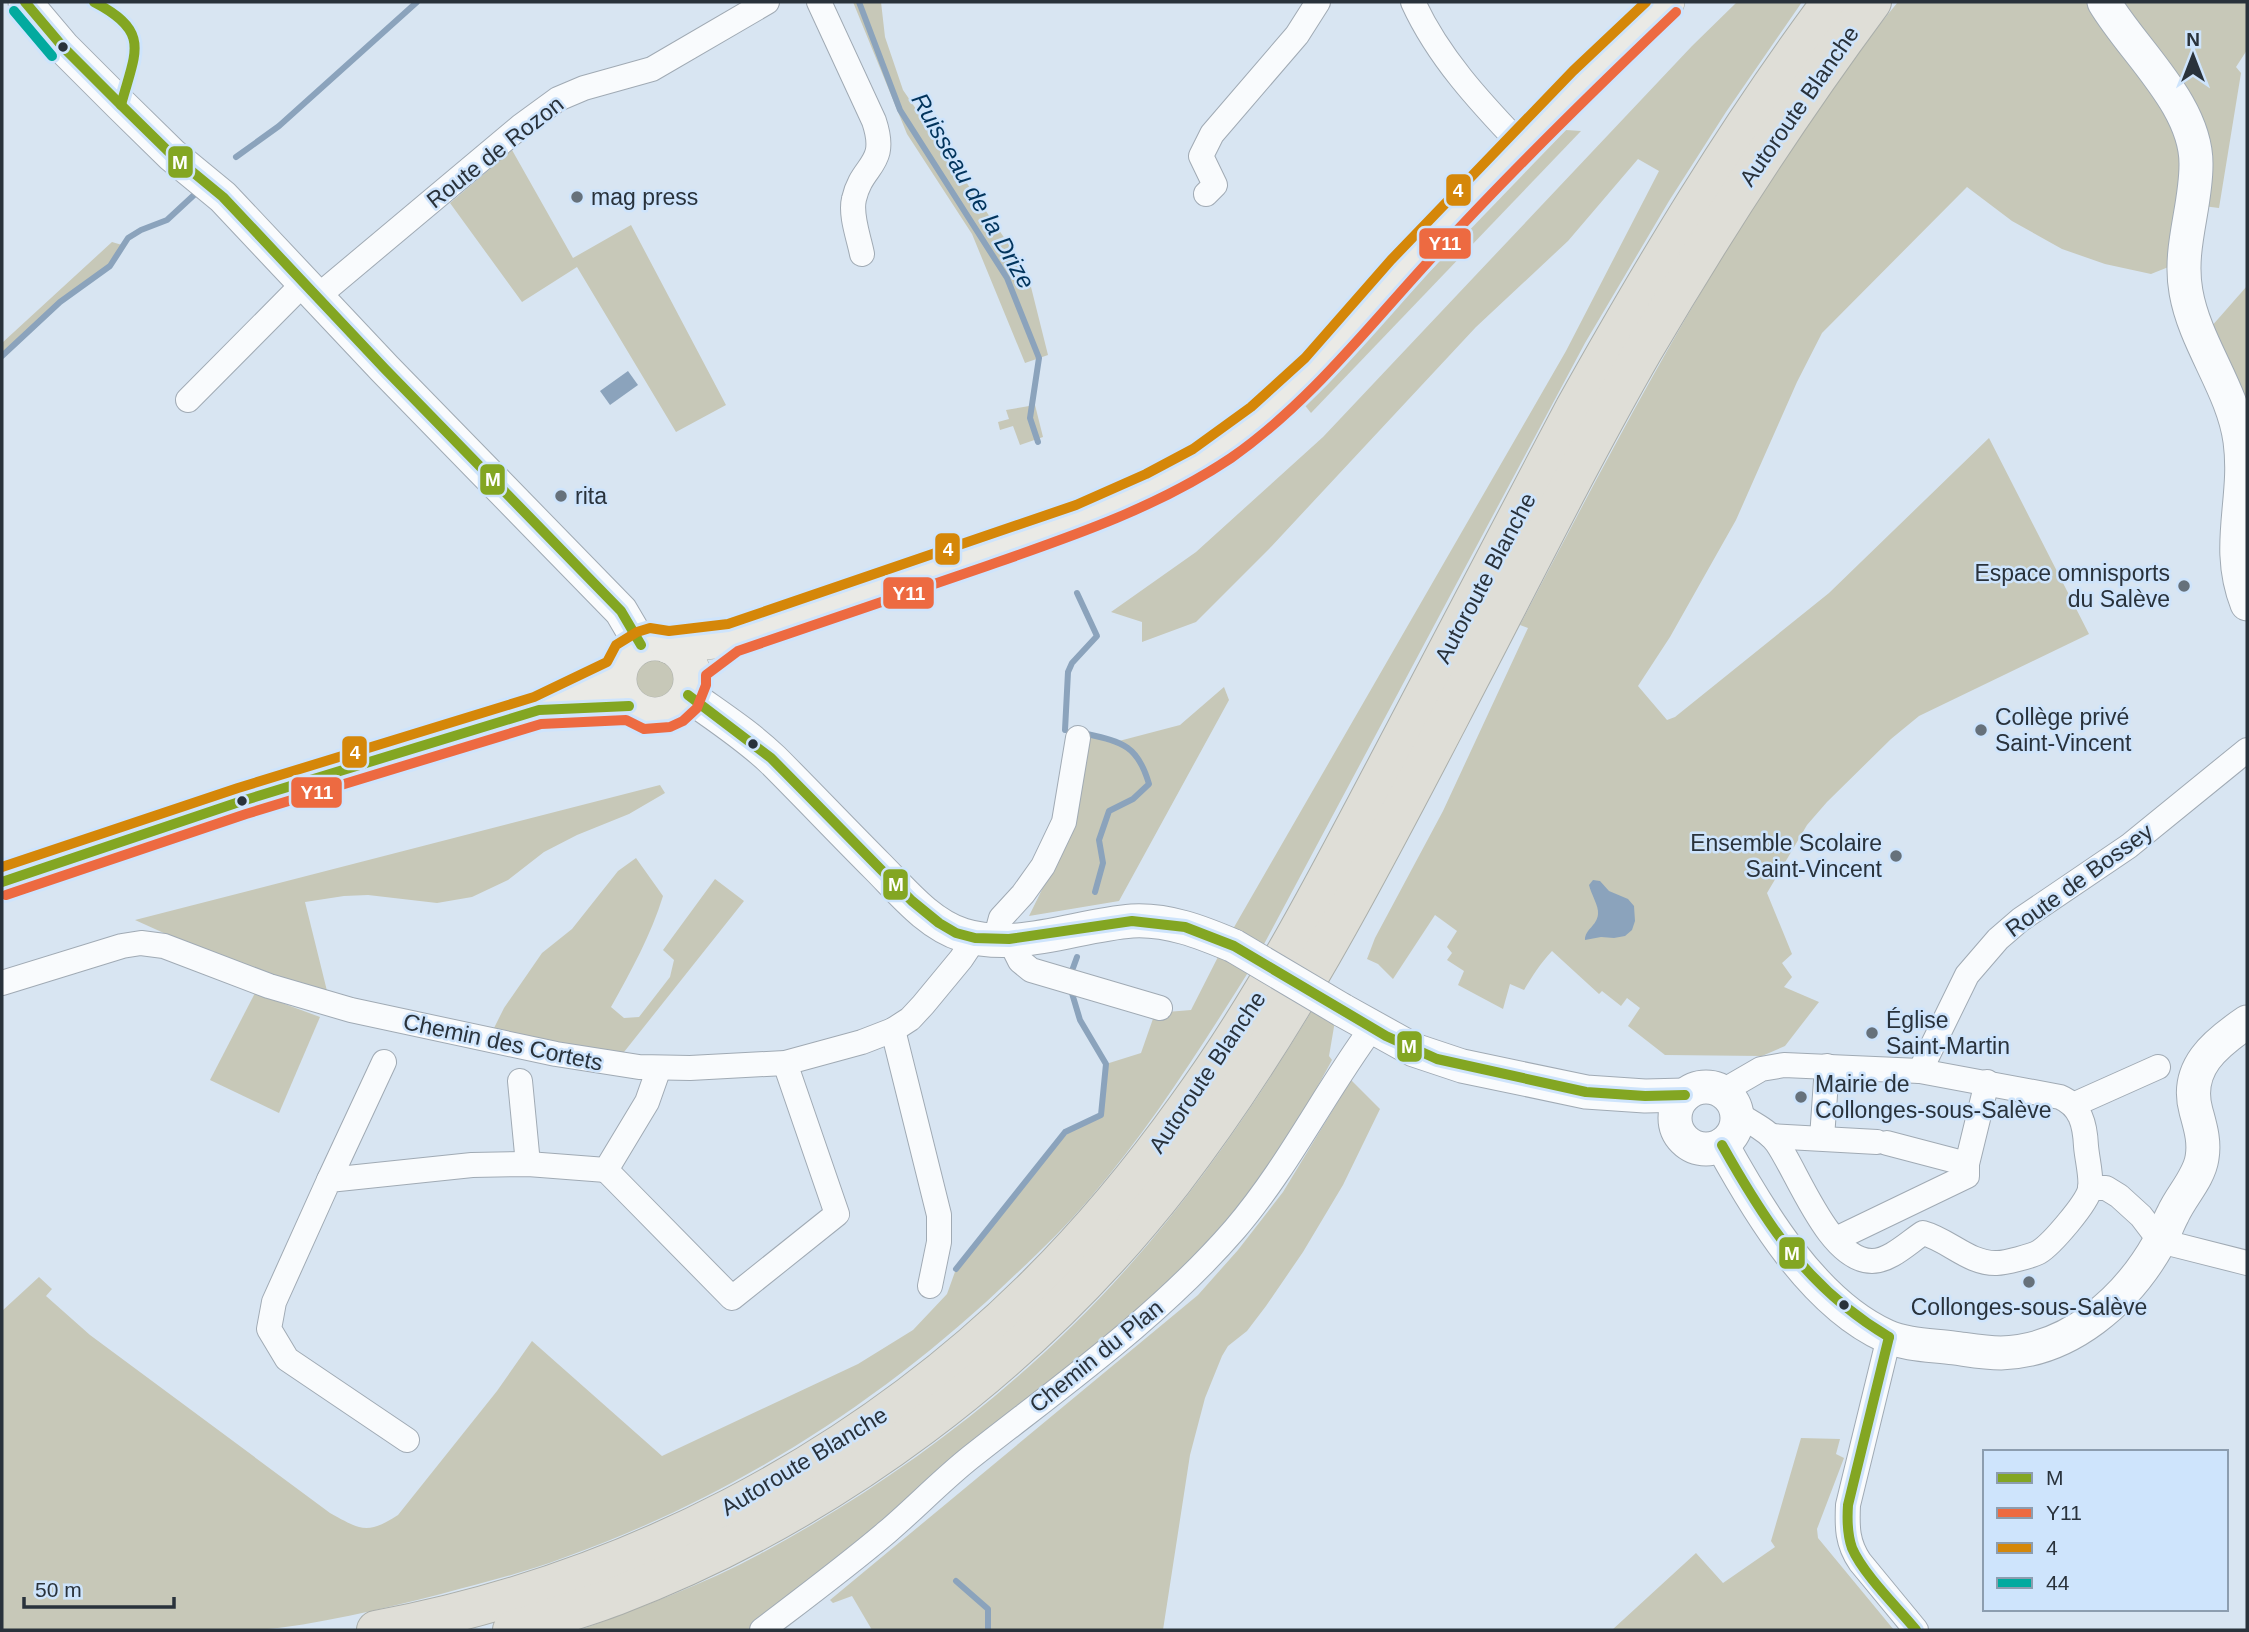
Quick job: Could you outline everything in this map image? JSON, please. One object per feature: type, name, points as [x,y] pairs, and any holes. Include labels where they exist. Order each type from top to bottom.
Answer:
[{"type":"highway","name":"Autoroute Blanche","points":[[376,1630],[477,1607],[587,1572],[685,1530],[778,1483],[883,1415],[969,1348],[1036,1287],[1101,1217],[1188,1105],[1230,1044],[1292,942],[1620,326],[1737,135],[1831,2]]},
{"type":"highway","name":"Autoroute Blanche","points":[[512,1630],[616,1596],[697,1560],[798,1508],[893,1448],[992,1371],[1058,1310],[1170,1184],[1261,1054],[1324,951],[1647,345],[1765,152],[1872,2]]},
{"type":"main road","points":[[2,882],[242,801],[539,710],[598,705],[656,672],[731,638],[1081,518],[1132,497],[1200,461],[1259,418],[1315,368],[1401,270],[1583,81],[1666,2]]},
{"type":"street","points":[[25,2],[64,47],[172,155],[223,197],[621,611],[656,672],[771,758],[912,901],[946,928],[993,939],[1120,922],[1145,921],[1185,927],[1234,946],[1372,1028],[1415,1050],[1462,1066],[1586,1092],[1645,1096],[1685,1095],[1703,1087],[1730,1103],[1771,1136],[1824,1223],[1848,1252],[1859,1259],[1871,1261],[1886,1257],[1923,1233],[1932,1232],[1963,1254],[1984,1262],[1999,1263],[2039,1252],[2080,1198],[2106,1188],[2141,1216],[2160,1241],[2247,1264]]},
{"type":"street","name":"Route de Rozon","points":[[188,400],[310,290],[558,99],[583,88],[652,69],[767,2]]},
{"type":"street","points":[[819,2],[874,121],[879,139],[878,155],[853,202],[862,254]]},
{"type":"street","points":[[1206,194],[1215,185],[1201,156],[1212,134],[1297,35],[1318,2]]},
{"type":"street","points":[[1413,2],[1438,48],[1490,113],[1521,145]]},
{"type":"street","points":[[2104,2],[2176,102],[2192,135],[2196,164],[2185,255],[2186,292],[2200,337],[2238,430],[2242,471],[2235,557],[2247,604]]},
{"type":"street","name":"Chemin des Cortets","points":[[2,983],[122,946],[141,943],[164,946],[269,986],[351,1010],[556,1054],[610,1064],[659,1068],[771,1066],[785,1063],[845,1047],[893,1030],[910,1019],[961,960],[993,939],[1000,918],[1023,894],[1043,866],[1064,822],[1078,738]]},
{"type":"street","name":"Route de Bossey","points":[[1920,1071],[1967,975],[1998,939],[2020,920],[2129,846],[2247,750]]},
{"type":"street","points":[[993,939],[1031,970],[1160,1007]]},
{"type":"street","points":[[1722,1145],[1773,1228],[1806,1269],[1850,1314],[1889,1337],[1999,1353],[2050,1344],[2088,1324],[2110,1305],[2146,1264],[2200,1166],[2203,1138],[2194,1102],[2194,1086],[2200,1064],[2218,1043],[2247,1022]]},
{"type":"street","name":"Chemin du Plan","points":[[762,1630],[887,1532],[943,1480],[1131,1332],[1181,1286],[1224,1242],[1269,1186],[1351,1056],[1372,1028]]},
{"type":"street","points":[[893,1030],[939,1215],[939,1242],[930,1286]]},
{"type":"street","points":[[384,1062],[274,1302],[269,1329],[287,1359],[407,1440]]},
{"type":"street","points":[[328,1180],[472,1165],[528,1164],[606,1170],[732,1298],[837,1214],[785,1063]]},
{"type":"street","points":[[1586,1092],[1676,1128],[1685,1141],[1699,1149],[1715,1149],[1733,1135],[1730,1103],[1751,1073],[1772,1066],[1920,1071],[2060,1097],[2073,1105],[2085,1130],[2080,1198]]},
{"type":"street","points":[[1822,1138],[1827,1066]]},
{"type":"street","points":[[2073,1105],[2158,1067]]},
{"type":"street","points":[[606,1170],[647,1102],[659,1068]]},
{"type":"street","points":[[520,1081],[528,1164]]},
{"type":"street","points":[[1972,1176],[1987,1082]]},
{"type":"street","points":[[1676,1128],[1677,1107],[1685,1095]]},
{"type":"street","points":[[1771,1136],[1882,1142],[1972,1176]]},
{"type":"street","points":[[1836,1239],[1972,1176]]},
{"type":"street","points":[[1889,1337],[1848,1504],[1847,1532],[1853,1552],[1860,1562],[1916,1630]]},
{"type":"green space","points":[[853,2],[881,2],[885,37],[903,90],[1027,271],[1048,355],[1025,363],[972,234],[907,134]]},
{"type":"green space","points":[[1737,2],[1802,2],[1669,201],[1585,343],[1263,946],[1233,929],[1566,351],[1659,171],[1638,159],[1568,241],[1476,327],[1269,549],[1196,622],[1142,642],[1142,622],[1111,612],[1196,552],[1323,437],[1692,46]]},
{"type":"green space","points":[[1898,2],[2090,2],[2169,114],[2183,153],[2171,266],[2151,274],[2105,264],[2062,249],[2012,221],[1967,187],[1822,333],[1797,382],[1736,520],[1670,637],[1638,686],[1667,720],[1675,717],[1829,593],[1989,438],[2089,634],[1919,716],[1891,739],[1807,825],[1767,893],[1792,954],[1782,963],[1792,977],[1784,987],[1819,1002],[1785,1046],[1762,1056],[1665,1055],[1628,1026],[1640,1008],[1627,998],[1621,1006],[1602,991],[1599,994],[1552,951],[1524,990],[1510,984],[1503,1009],[1458,985],[1464,971],[1447,960],[1452,953],[1447,947],[1457,931],[1435,915],[1393,979],[1378,964],[1367,959],[1375,938],[1443,811],[1528,628],[1520,625],[1591,489],[1703,288],[1784,159]]},
{"type":"green space","points":[[2122,2],[2247,2],[2247,50],[2236,67],[2241,73],[2219,208],[2203,206]]},
{"type":"green space","points":[[1566,130],[1581,131],[1311,413],[1303,403]]},
{"type":"green space","points":[[512,150],[573,258],[631,225],[726,405],[676,432],[577,267],[522,302],[450,203]]},
{"type":"green space","points":[[112,242],[122,245],[110,266],[60,302],[2,356],[2,343]]},
{"type":"green space","points":[[2247,286],[2247,425],[2211,327]]},
{"type":"green space","points":[[1035,405],[1043,437],[1020,445],[1013,426],[1000,430],[998,422],[1009,419],[1006,410]]},
{"type":"green space","points":[[655,658],[670,664],[676,679],[670,694],[655,700],[640,694],[634,679],[640,664]]},
{"type":"green space","points":[[1224,687],[1229,700],[1119,901],[1029,916],[1065,843],[1087,734],[1119,741],[1180,725]]},
{"type":"green space","points":[[660,785],[665,793],[629,814],[544,852],[508,880],[472,897],[437,903],[368,895],[305,902],[329,999],[270,981],[135,920]]},
{"type":"green space","points":[[636,858],[663,896],[647,939],[611,1007],[624,1018],[639,1017],[670,977],[674,960],[663,950],[715,879],[744,901],[624,1052],[605,1055],[494,1028],[504,1008],[542,953],[572,929],[618,871]]},
{"type":"green space","points":[[1220,953],[1249,971],[1154,1116],[1079,1210],[1000,1289],[901,1373],[849,1411],[740,1479],[623,1535],[548,1563],[502,1578],[349,1616],[247,1631],[2,1630],[2,1311],[39,1277],[52,1289],[46,1296],[90,1335],[330,1513],[357,1526],[379,1526],[398,1515],[497,1391],[532,1341],[662,1456],[858,1364],[913,1330],[947,1294],[956,1269],[1065,1132],[1101,1115],[1106,1064],[1141,1053],[1155,1013],[1191,1010]]},
{"type":"green space","points":[[255,993],[320,1017],[279,1113],[210,1080]]},
{"type":"green space","points":[[1313,1009],[1335,1021],[1329,1056],[1332,1060],[1307,1106],[1261,1178],[1226,1222],[1163,1289],[889,1519],[750,1630],[580,1630],[716,1576],[811,1525],[909,1462],[1003,1389],[1089,1309],[1155,1236],[1227,1142]]},
{"type":"green space","points":[[1351,1080],[1380,1109],[1343,1185],[1303,1252],[1247,1331],[1228,1346],[1222,1356],[1205,1398],[1190,1455],[1163,1630],[872,1630],[852,1596],[833,1603],[830,1600],[1198,1295],[1238,1250],[1283,1192]]},
{"type":"green space","points":[[1801,1438],[1840,1439],[1836,1454],[1844,1458],[1817,1529],[1818,1538],[1894,1630],[1612,1630],[1696,1553],[1723,1583],[1775,1547],[1771,1541]]},
{"type":"water","points":[[628,371],[638,385],[610,405],[600,391]]},
{"type":"water","points":[[1593,880],[1600,881],[1609,891],[1628,899],[1634,906],[1635,921],[1632,930],[1625,936],[1585,940],[1598,914],[1589,885]]},
{"type":"waterway","points":[[236,157],[279,126],[417,2]]},
{"type":"waterway","name":"Ruisseau de la Drize","points":[[859,2],[900,110],[1007,278],[1039,358],[1030,418],[1038,442]]},
{"type":"waterway","points":[[2,356],[60,302],[110,266],[128,238],[167,220],[194,195]]},
{"type":"waterway","name":"Ruisseau de la Drize","points":[[1065,730],[1068,672],[1072,663],[1097,636],[1077,593]]},
{"type":"waterway","name":"Ruisseau de la Drize","points":[[1087,734],[1120,743],[1127,748],[1140,761],[1149,784],[1133,799],[1109,811],[1099,840],[1103,863],[1095,892]]},
{"type":"waterway","points":[[1073,968],[1077,957]]},
{"type":"waterway","name":"Ruisseau de la Drize","points":[[956,1269],[1065,1132],[1101,1115],[1106,1064],[1080,1020],[1071,990]]},
{"type":"waterway","name":"Ruisseau de la Drize","points":[[956,1581],[988,1609],[988,1630]]},
{"type":"transit line","name":"M","points":[[25,2],[63,47],[121,105],[172,155],[223,197],[385,369],[621,611],[641,645]]},
{"type":"transit line","name":"M","points":[[94,2],[125,23],[132,34],[134,57],[121,105]]},
{"type":"transit line","name":"4","points":[[2,867],[238,788],[534,697],[607,662],[616,645],[637,632],[650,628],[669,631],[728,624],[1076,505],[1146,474],[1193,449],[1251,407],[1305,358],[1391,260],[1573,71],[1646,2]]},
{"type":"transit line","name":"44","points":[[14,11],[52,56]]},
{"type":"transit line","name":"Y11","points":[[6,895],[246,814],[541,724],[626,720],[644,729],[670,727],[683,721],[697,708],[706,685],[706,675],[738,651],[1046,545],[1110,521],[1172,492],[1231,458],[1288,412],[1339,361],[1495,190],[1676,12]]},
{"type":"transit line","name":"M","points":[[688,695],[771,758],[912,901],[956,933],[975,938],[1009,939],[1132,921],[1185,927],[1234,946],[1386,1036],[1437,1059],[1586,1092],[1645,1096],[1685,1095]]},
{"type":"transit line","name":"M","points":[[2,882],[242,801],[539,710],[629,706]]},
{"type":"transit line","name":"M","points":[[1722,1145],[1773,1228],[1812,1276],[1860,1318],[1889,1337]]},
{"type":"transit line","name":"M","points":[[1889,1337],[1848,1505],[1848,1527],[1852,1548],[1864,1569],[1916,1630]]},
{"type":"place","name":"mag press","points":[[577,197]]},
{"type":"place","name":"rita","points":[[561,496]]},
{"type":"place","name":"Espace omnisports du Salève","points":[[2184,586]]},
{"type":"place","name":"Collège privé Saint-Vincent","points":[[1981,730]]},
{"type":"place","name":"Ensemble Scolaire Saint-Vincent","points":[[1896,856]]},
{"type":"place","name":"Église Saint-Martin","points":[[1872,1033]]},
{"type":"place","name":"Mairie de Collonges-sous-Salève","points":[[1801,1097]]},
{"type":"place","name":"Collonges-sous-Salève","points":[[2029,1282]]}]
